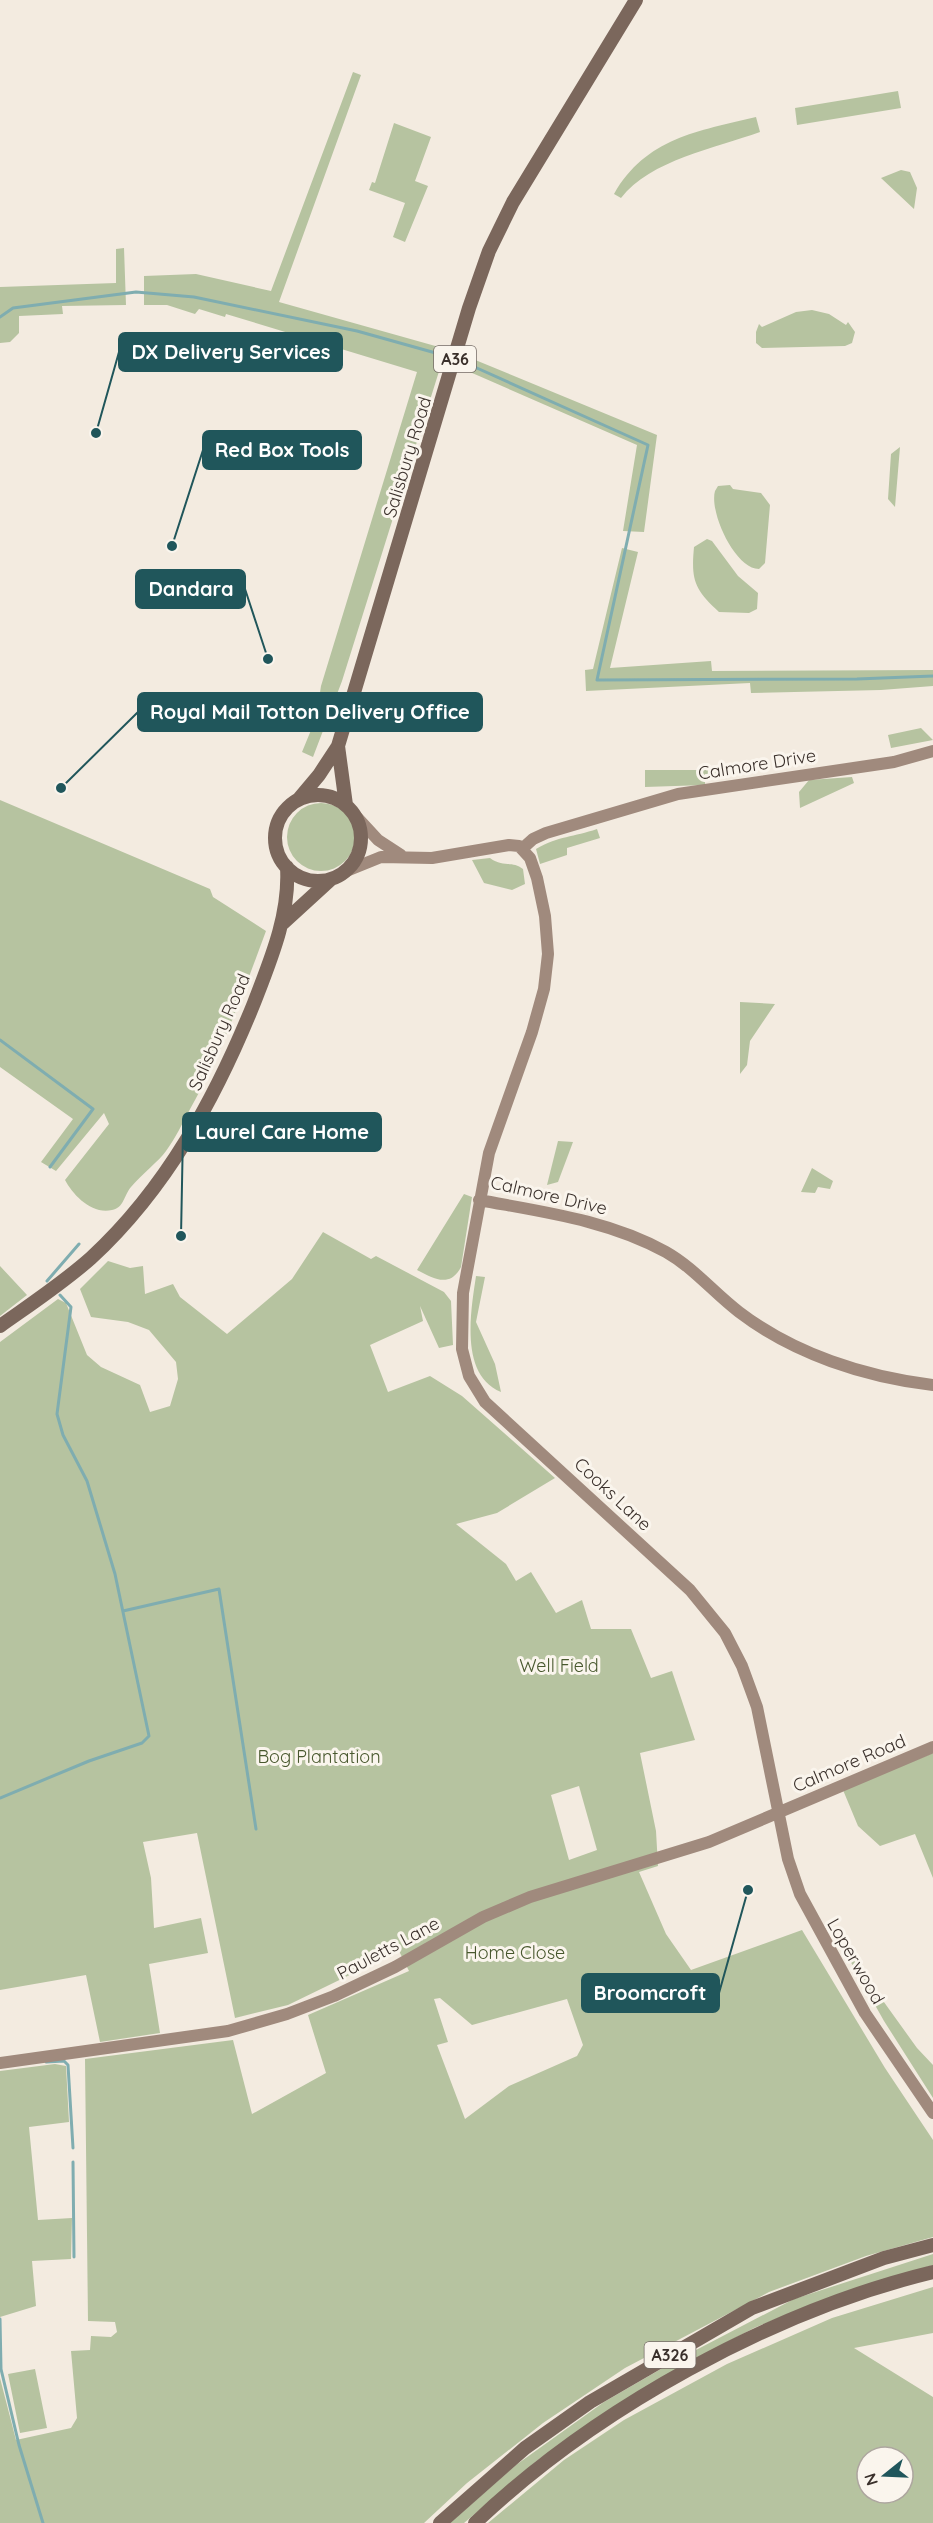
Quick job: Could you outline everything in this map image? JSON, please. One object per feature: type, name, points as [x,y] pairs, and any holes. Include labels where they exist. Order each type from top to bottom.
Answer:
[{"type":"main road","name":"Salisbury Road","points":[[298,800],[319,775],[338,746],[469,308],[489,250],[513,202],[636,0]]},
{"type":"main road","name":"Salisbury Road","points":[[338,746],[350,809]]},
{"type":"main road","points":[[307,796],[328,796],[350,809],[361,840],[356,858],[344,872],[332,879],[303,878],[287,867],[277,848],[276,831],[283,813],[298,800],[307,796]]},
{"type":"main road","name":"Salisbury Road","points":[[0,1326],[67,1278],[103,1246],[141,1204],[174,1160],[226,1068],[283,923],[287,867]]},
{"type":"main road","name":"Salisbury Road","points":[[283,923],[332,879]]},
{"type":"main road","name":"A326","points":[[440,2523],[525,2448],[590,2402],[752,2308],[884,2258],[933,2245]]},
{"type":"main road","name":"A326","points":[[475,2523],[565,2450],[682,2373],[759,2334],[885,2283],[933,2272]]},
{"type":"street","name":"Calmore Drive","points":[[933,751],[894,762],[660,798],[546,832],[533,838],[523,848],[530,858],[541,894],[548,936],[547,969],[532,1032],[496,1131],[479,1200],[562,1216],[629,1234],[684,1264],[741,1314],[781,1338],[854,1369],[894,1380],[933,1385]]},
{"type":"street","points":[[350,809],[378,840],[404,856]]},
{"type":"street","points":[[344,872],[381,856],[450,856],[509,845],[523,848]]},
{"type":"street","name":"Cooks Lane","points":[[479,1200],[461,1318],[462,1349],[475,1389],[496,1413],[652,1555],[712,1614],[734,1647],[752,1692],[779,1813]]},
{"type":"street","name":"Calmore Road","points":[[779,1813],[933,1747]]},
{"type":"street","name":"Pauletts Lane","points":[[0,2063],[228,2031],[287,2014],[334,1996],[385,1972],[483,1917],[530,1897],[702,1844],[779,1813]]},
{"type":"street","name":"Loperwood","points":[[779,1813],[791,1872],[813,1921],[865,2013],[933,2113]]},
{"type":"green space","points":[[353,72],[361,75],[279,302],[446,349],[342,681],[313,757],[302,752],[316,718],[321,686],[417,372],[226,314],[225,317],[199,309],[195,314],[167,305],[144,305],[144,276],[196,274],[271,291]]},
{"type":"green space","points":[[898,91],[901,108],[797,125],[795,108]]},
{"type":"green space","points":[[756,117],[760,132],[666,165],[633,185],[621,198],[614,194],[627,175],[642,160],[658,149],[694,133]]},
{"type":"green space","points":[[394,123],[431,137],[415,181],[428,186],[405,242],[393,237],[405,203],[369,190],[372,182],[375,183]]},
{"type":"green space","points":[[901,170],[910,172],[917,188],[914,209],[881,178]]},
{"type":"green space","points":[[124,248],[126,305],[62,306],[63,314],[19,316],[19,333],[10,342],[0,343],[0,287],[116,283],[116,249]]},
{"type":"green space","points":[[812,310],[829,314],[846,325],[848,322],[855,332],[852,343],[845,346],[762,348],[756,343],[759,324],[762,327],[796,312]]},
{"type":"green space","points":[[468,357],[657,435],[644,532],[623,531],[637,445],[463,369]]},
{"type":"green space","points":[[900,447],[895,507],[888,499],[891,454]]},
{"type":"green space","points":[[730,485],[733,489],[761,493],[770,505],[765,563],[759,569],[750,567],[741,560],[720,525],[714,500],[715,491],[718,486]]},
{"type":"green space","points":[[707,539],[712,541],[738,576],[758,593],[757,609],[749,613],[719,612],[699,590],[693,568],[694,547]]},
{"type":"green space","points":[[622,548],[638,552],[610,668],[711,661],[712,671],[933,670],[933,686],[881,690],[751,693],[750,683],[586,691],[585,670],[593,669]]},
{"type":"green space","points":[[921,728],[933,740],[891,748],[888,735]]},
{"type":"green space","points":[[645,770],[735,770],[736,773],[705,774],[705,785],[645,787]]},
{"type":"green space","points":[[852,777],[854,783],[800,808],[799,792],[809,780]]},
{"type":"green space","points":[[0,800],[210,889],[213,897],[266,931],[222,1045],[201,1089],[163,1155],[131,1187],[116,1209],[105,1211],[90,1207],[73,1192],[65,1180],[109,1124],[104,1113],[56,1171],[41,1162],[73,1119],[0,1067]]},
{"type":"green space","points":[[321,803],[334,806],[345,813],[352,824],[355,837],[352,850],[345,861],[334,868],[321,871],[308,868],[297,861],[290,850],[287,837],[290,824],[297,813],[308,806]]},
{"type":"green space","points":[[597,829],[600,838],[567,848],[567,855],[540,864],[536,849],[559,839]]},
{"type":"green space","points":[[490,858],[499,863],[519,866],[523,869],[525,884],[512,890],[484,883],[472,860]]},
{"type":"green space","points":[[740,1002],[775,1004],[750,1041],[747,1065],[740,1074]]},
{"type":"green space","points":[[558,1141],[573,1142],[558,1182],[547,1185]]},
{"type":"green space","points":[[812,1168],[833,1181],[830,1189],[818,1187],[815,1193],[801,1192]]},
{"type":"green space","points":[[464,1194],[472,1197],[461,1267],[452,1278],[435,1279],[417,1270]]},
{"type":"green space","points":[[323,1232],[371,1259],[376,1256],[444,1292],[451,1301],[453,1345],[439,1348],[420,1306],[423,1321],[370,1345],[388,1392],[430,1376],[462,1396],[555,1478],[497,1513],[456,1524],[506,1564],[516,1581],[531,1572],[556,1613],[582,1600],[591,1629],[631,1629],[651,1678],[672,1671],[695,1740],[640,1753],[656,1831],[658,1866],[639,1872],[666,1934],[691,1970],[802,1930],[885,2068],[933,2140],[933,2237],[866,2256],[769,2292],[625,2368],[543,2423],[467,2483],[424,2523],[0,2523],[0,2378],[16,2440],[71,2428],[77,2418],[71,2351],[90,2350],[91,2336],[111,2337],[117,2332],[115,2322],[88,2321],[85,2059],[233,2040],[252,2114],[326,2073],[308,2015],[409,1971],[399,1951],[288,2005],[235,2018],[197,1833],[143,1842],[151,1878],[154,1928],[201,1918],[208,1953],[149,1964],[160,2033],[100,2042],[86,1975],[0,1990],[0,1342],[58,1299],[66,1303],[87,1355],[101,1367],[140,1385],[150,1412],[170,1406],[178,1379],[176,1362],[149,1330],[128,1322],[91,1317],[80,1289],[108,1261],[130,1268],[143,1266],[145,1294],[173,1284],[180,1297],[227,1334],[292,1279]],"holes":[[[579,1786],[597,1850],[569,1860],[551,1795]],[[440,1998],[472,2025],[567,1999],[583,2045],[577,2056],[509,2086],[465,2119],[437,2045],[448,2042],[434,1999]]]},
{"type":"green space","points":[[0,1266],[27,1295],[0,1316]]},
{"type":"green space","points":[[476,1276],[485,1277],[476,1322],[495,1364],[501,1392],[488,1384],[473,1357],[471,1323]]},
{"type":"green space","points":[[933,1753],[933,1878],[915,1834],[880,1846],[858,1826],[843,1790]]},
{"type":"green space","points":[[835,1934],[917,2048],[933,2065],[933,2098],[884,2021]]},
{"type":"green space","points":[[55,2064],[66,2066],[69,2122],[29,2127],[38,2220],[72,2218],[71,2259],[32,2261],[36,2306],[0,2317],[0,2071]]},
{"type":"green space","points":[[933,2254],[933,2265],[817,2302],[754,2328],[701,2356],[539,2459],[464,2523],[450,2523],[516,2465],[604,2402],[673,2362],[794,2299]]},
{"type":"green space","points":[[933,2287],[933,2333],[854,2348],[933,2397],[933,2523],[488,2523],[564,2460],[624,2420],[727,2364],[832,2318]]},
{"type":"green space","points":[[35,2369],[47,2428],[20,2433],[8,2374]]},
{"type":"waterway","points":[[0,317],[13,308],[136,292],[194,297],[357,331],[450,357]]},
{"type":"waterway","points":[[459,360],[648,445],[597,680],[857,679],[933,676]]},
{"type":"waterway","points":[[0,1040],[93,1109],[50,1167]]},
{"type":"waterway","points":[[47,1281],[79,1244]]},
{"type":"waterway","points":[[0,1798],[89,1761],[142,1743],[149,1736],[115,1574],[87,1481],[63,1435],[57,1414],[71,1307],[60,1295]]},
{"type":"waterway","points":[[123,1611],[219,1589],[256,1829]]},
{"type":"waterway","points":[[46,2062],[64,2061],[68,2065],[73,2148]]},
{"type":"waterway","points":[[73,2162],[74,2257]]},
{"type":"waterway","points":[[0,2319],[1,2369],[19,2445],[43,2523]]},
{"type":"place","name":"DX Delivery Services","points":[[96,433]]},
{"type":"place","name":"Red Box Tools","points":[[172,546]]},
{"type":"place","name":"Dandara","points":[[268,659]]},
{"type":"place","name":"Royal Mail Totton Delivery Office","points":[[61,788]]},
{"type":"place","name":"Laurel Care Home","points":[[181,1236]]},
{"type":"place","name":"Broomcroft","points":[[748,1890]]},
{"type":"park label","name":"Well Field","points":[[559,1665]]},
{"type":"park label","name":"Bog Plantation","points":[[319,1756]]},
{"type":"park label","name":"Home Close","points":[[515,1952]]}]
